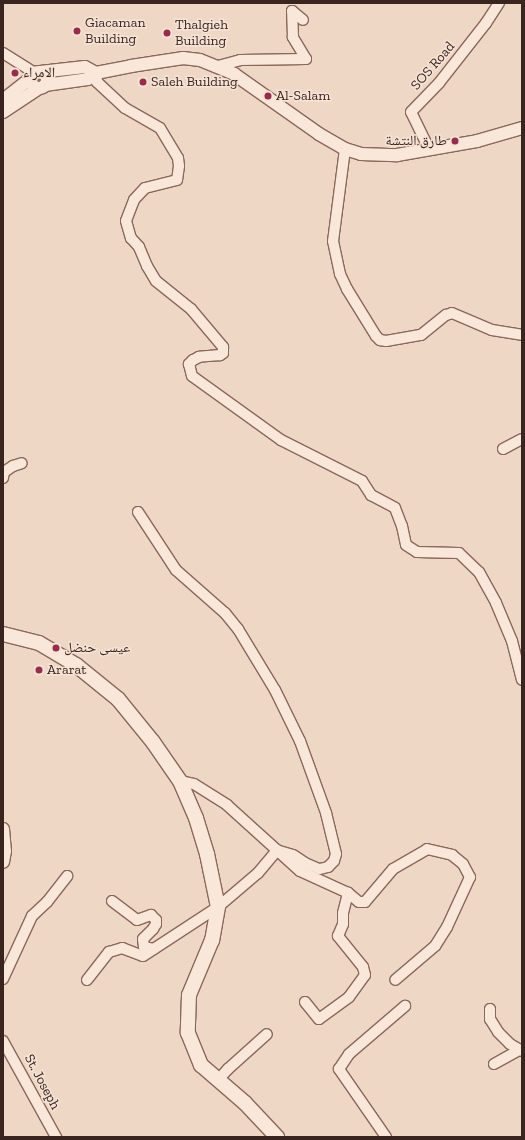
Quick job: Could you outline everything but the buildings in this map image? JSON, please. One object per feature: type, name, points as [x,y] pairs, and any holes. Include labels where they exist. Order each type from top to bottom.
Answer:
[{"type":"main road","points":[[3,634],[39,643],[76,665],[118,699],[153,742],[180,781],[196,818],[207,854],[218,907],[212,940],[189,995],[188,1033],[200,1065],[218,1080],[277,1137]]},
{"type":"street","name":"SOS Road","points":[[429,149],[411,112],[439,83],[486,23],[499,3]]},
{"type":"street","points":[[218,66],[240,60],[306,59],[294,37],[292,11],[303,20]]},
{"type":"street","points":[[3,53],[35,74]]},
{"type":"street","points":[[35,74],[33,85],[42,86],[88,79],[96,73],[131,66],[183,58],[200,60],[218,66],[234,74],[314,130],[344,149],[361,154],[397,154],[429,149],[477,141],[522,128]]},
{"type":"street","points":[[3,100],[35,74],[86,67],[96,73],[98,82],[125,108],[160,128],[178,158],[179,166],[177,180],[145,188],[134,200],[126,221],[131,238],[139,247],[149,270],[156,281],[191,309],[223,347],[223,353],[220,356],[199,357],[189,364],[192,376],[281,440],[362,481],[371,495],[395,508],[402,526],[406,545],[417,552],[459,553],[479,572],[496,603],[512,641],[522,680]]},
{"type":"street","points":[[3,112],[24,96],[42,86]]},
{"type":"street","points":[[344,149],[332,241],[340,274],[347,289],[376,336],[380,340],[386,341],[422,335],[446,315],[452,313],[492,330],[522,335]]},
{"type":"street","points":[[503,449],[522,439]]},
{"type":"street","points":[[3,478],[4,472],[13,466],[22,463]]},
{"type":"street","points":[[138,512],[176,570],[225,613],[238,629],[275,690],[300,741],[326,813],[336,854],[334,861],[328,868],[319,869],[305,863],[293,855],[277,850]]},
{"type":"street","points":[[180,781],[194,784],[227,805],[300,871],[348,893],[359,902],[365,902],[393,870],[427,850],[452,855],[463,864],[470,877],[447,927],[435,946],[396,980]]},
{"type":"street","points":[[3,829],[5,851],[3,862]]},
{"type":"street","points":[[87,980],[109,952],[122,948],[143,956],[218,907],[258,873],[277,850]]},
{"type":"street","points":[[3,978],[32,916],[47,902],[66,876]]},
{"type":"street","points":[[305,1002],[319,1019],[349,997],[365,974],[363,966],[338,936],[343,924],[343,913],[348,893]]},
{"type":"street","points":[[112,901],[137,920],[151,915],[156,920],[156,924],[153,929],[142,939],[144,947],[154,949]]},
{"type":"street","points":[[386,1137],[339,1069],[349,1054],[405,1006]]},
{"type":"street","points":[[490,1009],[490,1019],[498,1032],[520,1051],[494,1064]]},
{"type":"street","points":[[218,1080],[267,1034]]},
{"type":"street","name":"St. Joseph","points":[[3,1041],[56,1137]]},
{"type":"place","name":"Giacaman Building","points":[[77,31]]},
{"type":"place","name":"Thalgieh Building","points":[[167,33]]},
{"type":"place","name":"الامراء","points":[[15,73]]},
{"type":"place","name":"Saleh Building","points":[[143,82]]},
{"type":"place","name":"Al-Salam","points":[[268,96]]},
{"type":"place","name":"طارق النتشة","points":[[455,141]]},
{"type":"place","name":"عيسى حنضل","points":[[56,648]]},
{"type":"place","name":"Ararat","points":[[39,670]]}]
